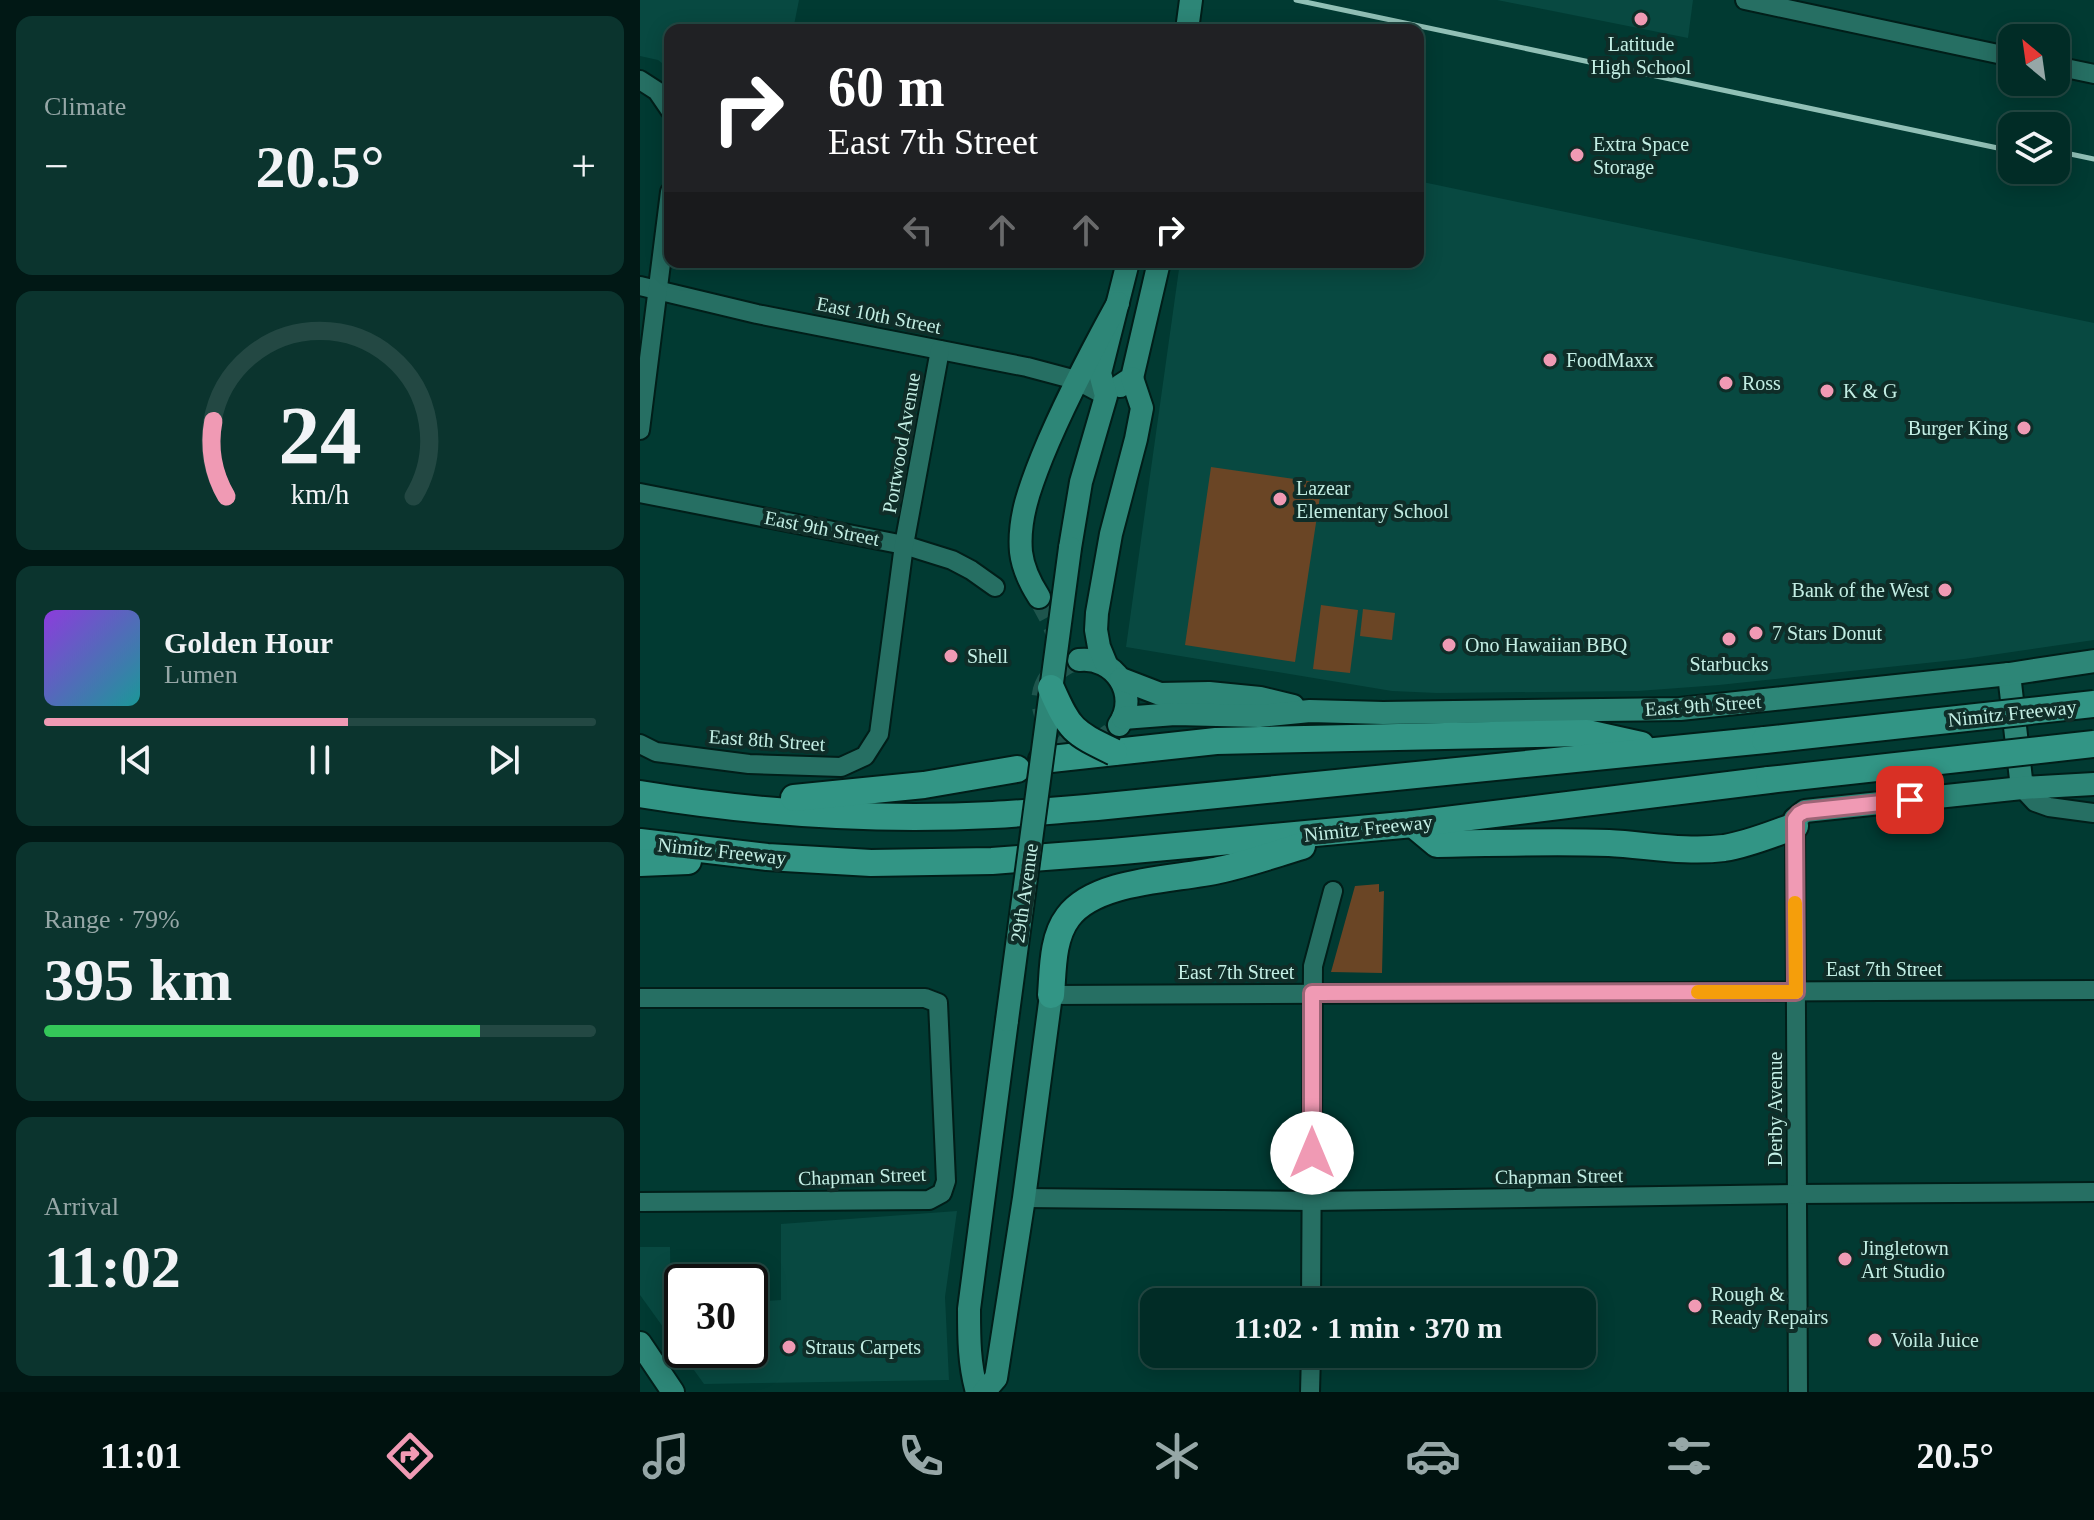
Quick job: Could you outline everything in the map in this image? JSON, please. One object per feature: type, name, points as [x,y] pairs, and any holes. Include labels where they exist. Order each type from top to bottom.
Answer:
[{"type":"highway","points":[[1051,688],[1062,714],[1073,729],[1114,752]]},
{"type":"highway","name":"Nimitz Freeway","points":[[640,794],[774,811],[882,816],[991,815],[1765,740],[2094,704]]},
{"type":"highway","points":[[1042,760],[1216,741],[1587,733],[1664,750]]},
{"type":"highway","name":"Nimitz Freeway","points":[[640,842],[767,857],[871,863],[992,861],[1413,824],[2094,744]]},
{"type":"highway","points":[[719,805],[924,785],[1017,769]]},
{"type":"highway","points":[[1413,824],[1437,844],[1595,843],[1697,850],[1740,844],[1795,826]]},
{"type":"highway","points":[[1051,995],[1056,943],[1068,917],[1085,902],[1134,883],[1218,870],[1362,829]]},
{"type":"highway","points":[[640,863],[767,857]]},
{"type":"main road","points":[[1188,24],[1191,0]]},
{"type":"main road","name":"29th Avenue","points":[[977,1392],[971,1372],[969,1309],[1051,688],[1081,482],[1106,396],[1100,373],[1127,268]]},
{"type":"main road","points":[[1113,672],[1099,647],[1097,613],[1111,534],[1142,408],[1132,378],[1158,268]]},
{"type":"main road","points":[[1039,597],[1027,577],[1021,553],[1025,506],[1047,445],[1076,380],[1118,303]]},
{"type":"main road","points":[[1106,396],[1132,378]]},
{"type":"main road","name":"East 9th Street","points":[[1079,660],[1090,659],[1160,694],[1209,693],[1260,698],[1310,711]]},
{"type":"main road","name":"East 9th Street","points":[[1113,672],[1126,692],[1127,705],[1121,721],[1175,714],[1259,716],[1310,711],[1680,709],[2009,674],[2094,661]]},
{"type":"main road","points":[[2009,674],[2022,788]]},
{"type":"main road","points":[[1795,826],[1795,819],[1805,811],[2022,788],[2094,784]]},
{"type":"main road","points":[[984,1392],[996,1378],[1051,995]]},
{"type":"main road","points":[[640,1343],[668,1387],[685,1392]]},
{"type":"street","points":[[1745,0],[1998,54]]},
{"type":"street","points":[[2070,69],[2094,74]]},
{"type":"street","points":[[640,80],[657,91],[664,101]]},
{"type":"street","points":[[640,430],[648,288],[664,218]]},
{"type":"street","name":"East 10th Street","points":[[648,288],[757,314],[1027,367],[1076,380],[1106,396]]},
{"type":"street","name":"Portwood Avenue","points":[[879,734],[904,545],[940,350]]},
{"type":"street","name":"East 9th Street","points":[[640,493],[904,545],[952,560],[995,587]]},
{"type":"street","name":"East 8th Street","points":[[640,744],[656,752],[749,764],[841,767],[865,756],[879,734]]},
{"type":"street","points":[[2022,788],[2035,802],[2049,807],[2094,813]]},
{"type":"street","name":"Derby Avenue","points":[[1795,826],[1798,1392]]},
{"type":"street","points":[[1311,1288],[1313,966],[1333,891]]},
{"type":"street","name":"East 7th Street","points":[[1051,995],[2094,990]]},
{"type":"street","name":"Chapman Street","points":[[640,998],[925,998],[938,1003],[946,1181],[942,1193],[929,1200],[640,1202]]},
{"type":"street","name":"Chapman Street","points":[[1024,1198],[1312,1201],[2094,1192]]},
{"type":"street","points":[[1310,1392],[1311,1368]]},
{"type":"shaded area","points":[[640,0],[799,0],[794,24],[664,24],[664,64],[640,56]]},
{"type":"shaded area","name":"Latitude High School","points":[[1497,0],[1693,0],[1688,38]]},
{"type":"shaded area","points":[[1424,182],[2094,323],[2094,640],[1964,659],[1719,685],[1638,691],[1437,693],[1392,691],[1126,647],[1179,268],[1424,268]]},
{"type":"shaded area","points":[[1211,467],[1322,483],[1295,662],[1185,645]]},
{"type":"shaded area","points":[[1321,605],[1358,610],[1350,673],[1313,669]]},
{"type":"shaded area","points":[[1363,609],[1395,613],[1392,640],[1360,636]]},
{"type":"shaded area","points":[[1379,884],[1379,892],[1384,891],[1382,973],[1331,972],[1355,886]]},
{"type":"shaded area","points":[[957,1211],[945,1297],[949,1380],[704,1384],[692,1368],[768,1368],[768,1301],[781,1300],[781,1224]]},
{"type":"shaded area","points":[[640,1247],[670,1247],[670,1264],[664,1264],[664,1328],[640,1295]]},
{"type":"tunnel","points":[[1039,597],[1060,643]]},
{"type":"tunnel","points":[[1079,660],[1058,669],[1043,691],[1043,707],[1049,722],[1074,741],[1090,743],[1105,738],[1119,725]]},
{"type":"railway","points":[[1296,0],[1410,24]]},
{"type":"railway","points":[[1424,27],[1998,148]]},
{"type":"railway","points":[[2070,154],[2094,159]]},
{"type":"slow traffic","points":[[1698,992],[1796,992],[1795,903]]},
{"type":"place","name":"Latitude High School","points":[[1641,19]]},
{"type":"place","name":"Extra Space Storage","points":[[1577,155]]},
{"type":"place","name":"FoodMaxx","points":[[1550,360]]},
{"type":"place","name":"Ross","points":[[1726,383]]},
{"type":"place","name":"K & G","points":[[1827,391]]},
{"type":"place","name":"Burger King","points":[[2024,428]]},
{"type":"place","name":"Lazear Elementary School","points":[[1280,499]]},
{"type":"place","name":"Bank of the West","points":[[1945,590]]},
{"type":"place","name":"7 Stars Donut","points":[[1756,633]]},
{"type":"place","name":"Starbucks","points":[[1729,639]]},
{"type":"place","name":"Ono Hawaiian BBQ","points":[[1449,645]]},
{"type":"place","name":"Shell","points":[[951,656]]},
{"type":"place","name":"Jingletown Art Studio","points":[[1845,1259]]},
{"type":"place","name":"Rough & Ready Repairs","points":[[1695,1306]]},
{"type":"place","name":"Voila Juice","points":[[1875,1340]]},
{"type":"place","name":"Straus Carpets","points":[[789,1347]]},
{"type":"route","points":[[1312,1153],[1312,993],[1796,992],[1795,819],[1805,811],[1910,800]]}]
